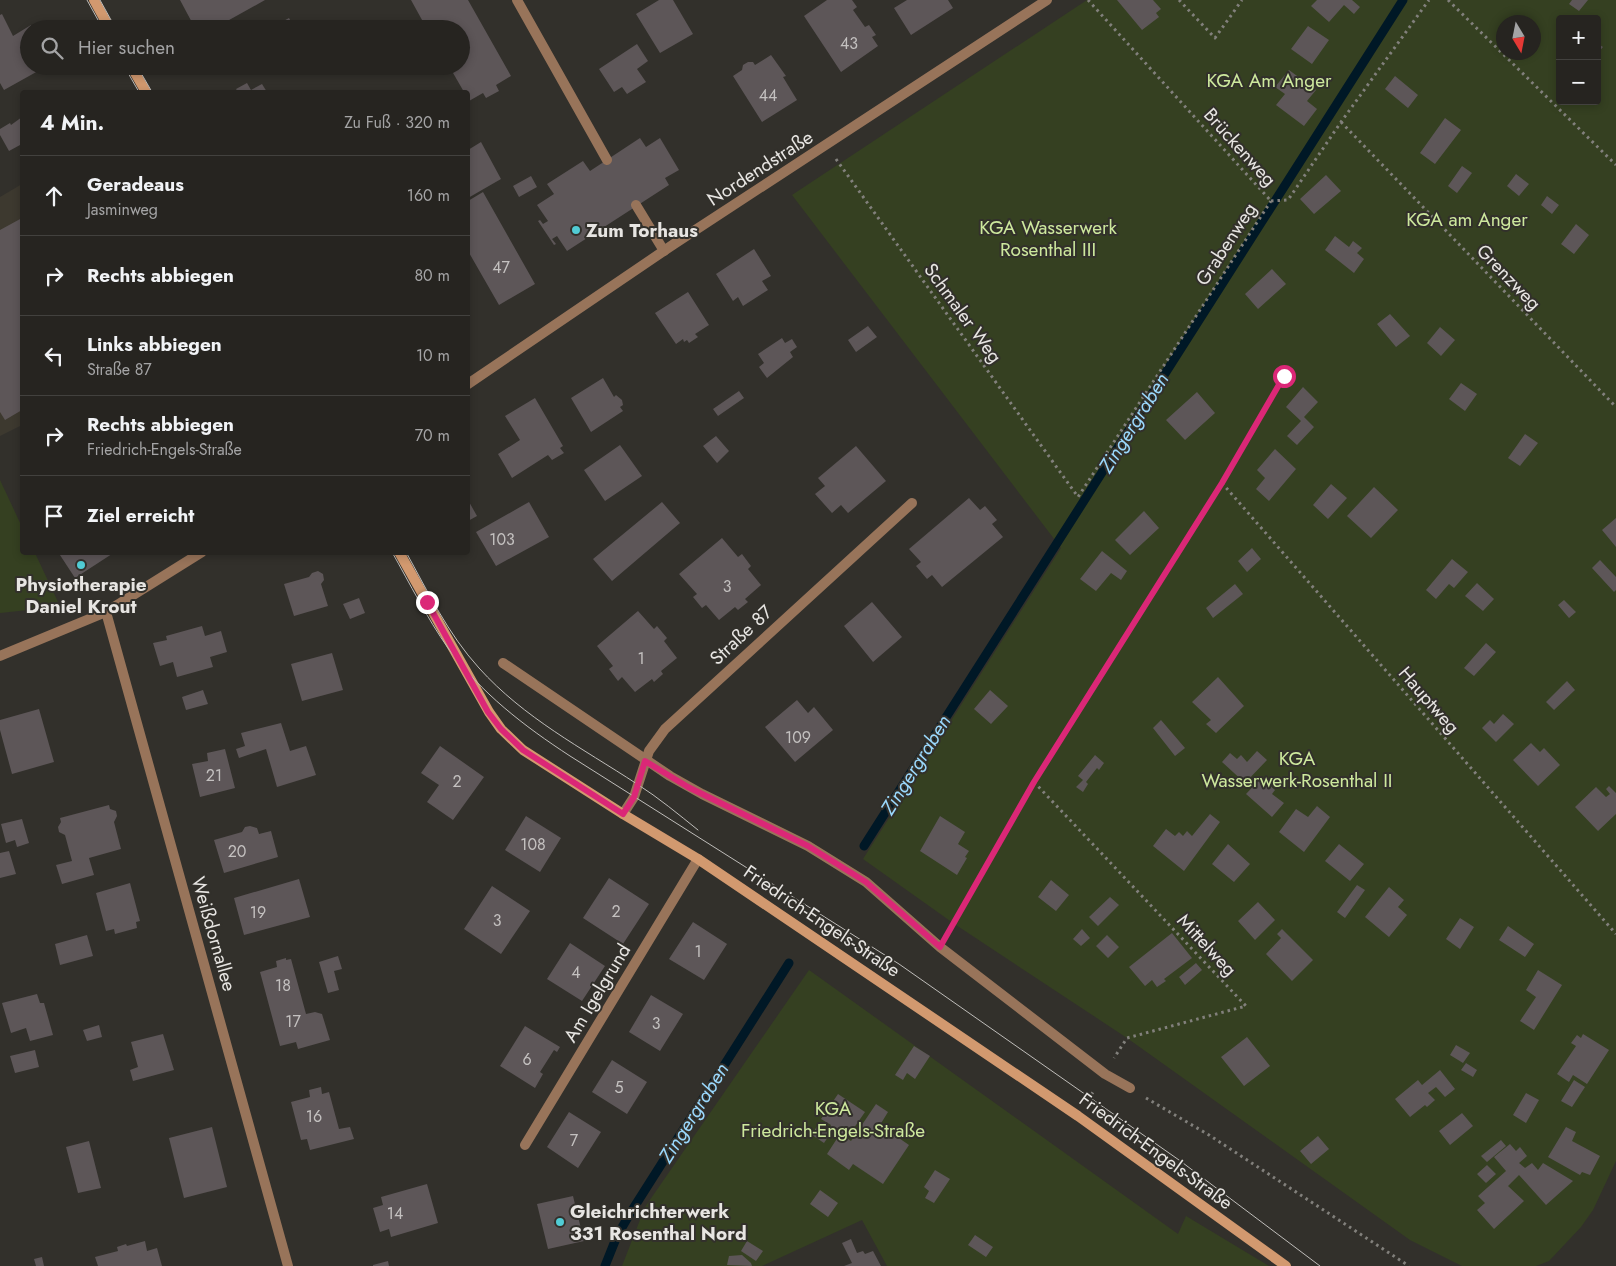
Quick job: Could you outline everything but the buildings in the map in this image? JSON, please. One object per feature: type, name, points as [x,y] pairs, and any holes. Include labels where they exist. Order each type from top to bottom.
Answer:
[{"type":"main road","points":[[94,0],[105,20]]},
{"type":"main road","points":[[136,75],[145,90]]},
{"type":"main road","name":"Friedrich-Engels-Straße","points":[[401,555],[488,712],[501,729],[523,750],[698,859],[1078,1116],[1286,1266]]},
{"type":"street","points":[[517,0],[607,160]]},
{"type":"street","name":"Nordendstraße","points":[[470,383],[664,251],[1047,0]]},
{"type":"street","points":[[636,206],[664,251]]},
{"type":"street","name":"Straße 87","points":[[623,814],[634,797],[645,761],[653,745],[665,729],[912,503]]},
{"type":"street","points":[[0,656],[106,612],[197,555]]},
{"type":"street","name":"Weißdornallee","points":[[106,612],[288,1266]]},
{"type":"street","points":[[503,663],[645,761],[688,787],[808,846],[866,882],[940,947],[1105,1074],[1130,1088]]},
{"type":"street","name":"Am Igelgrund","points":[[525,1145],[698,859]]},
{"type":"path","name":"Brückenweg","points":[[1088,0],[1271,201]]},
{"type":"path","points":[[1179,0],[1215,38],[1242,0]]},
{"type":"path","name":"Grabenweg","points":[[1078,497],[1271,201],[1288,200],[1341,122],[1429,0]]},
{"type":"path","points":[[1448,0],[1616,165]]},
{"type":"path","name":"Grenzweg","points":[[1341,122],[1616,408]]},
{"type":"path","name":"Schmaler Weg","points":[[827,145],[1078,497]]},
{"type":"path","points":[[940,947],[1034,782],[1222,483],[1284,376]]},
{"type":"path","name":"Hauptweg","points":[[1222,483],[1616,934]]},
{"type":"path","name":"Mittelweg","points":[[1034,782],[1246,1006],[1127,1038],[1105,1074]]},
{"type":"path","points":[[1078,1116],[1105,1074]]},
{"type":"path","points":[[1130,1088],[1209,1135],[1409,1266]]},
{"type":"shaded area","points":[[20,185],[20,426],[0,436],[0,197]]},
{"type":"green space","name":"KGA Wasserwerk-Rosenthal II","points":[[1087,0],[1616,0],[1616,1161],[1593,1210],[1581,1227],[1549,1261],[1536,1266],[1462,1266],[1410,1240],[1127,1038],[953,923],[863,859],[1061,548],[792,195]]},
{"type":"green space","points":[[0,480],[20,523],[20,555],[36,555],[58,602],[47,608],[0,613]]},
{"type":"green space","name":"KGA Friedrich-Engels-Straße","points":[[809,970],[1178,1234],[1186,1216],[1269,1266],[887,1266],[862,1220],[762,1266],[622,1266],[645,1207]]},
{"type":"waterway","name":"Zingergraben","points":[[864,846],[1403,0]]},
{"type":"waterway","name":"Zingergraben","points":[[605,1266],[617,1236],[631,1212],[789,963]]},
{"type":"tram line","points":[[87,0],[98,20]]},
{"type":"tram line","points":[[100,0],[111,20]]},
{"type":"tram line","points":[[129,75],[138,90]]},
{"type":"tram line","points":[[142,75],[151,90]]},
{"type":"tram line","points":[[394,555],[448,648],[475,680],[520,721],[570,756],[899,964],[1179,1160],[1320,1266]]},
{"type":"tram line","points":[[408,555],[439,612],[458,641],[496,686],[534,717],[645,789],[698,830]]},
{"type":"place","name":"Zum Torhaus","points":[[576,230]]},
{"type":"place","name":"Physiotherapie Daniel Krout","points":[[81,565]]},
{"type":"place","name":"Gleichrichterwerk 331 Rosenthal Nord","points":[[560,1222]]},
{"type":"route","points":[[427,602],[488,712],[501,729],[523,750],[623,814],[639,785],[645,761],[688,787],[808,846],[866,882],[940,947],[1034,782],[1222,483],[1284,376]]},
{"type":"park label","name":"KGA Am Anger","points":[[1269,80]]},
{"type":"park label","name":"KGA am Anger","points":[[1467,219]]},
{"type":"park label","name":"KGA Wasserwerk Rosenthal III","points":[[1048,238]]}]
